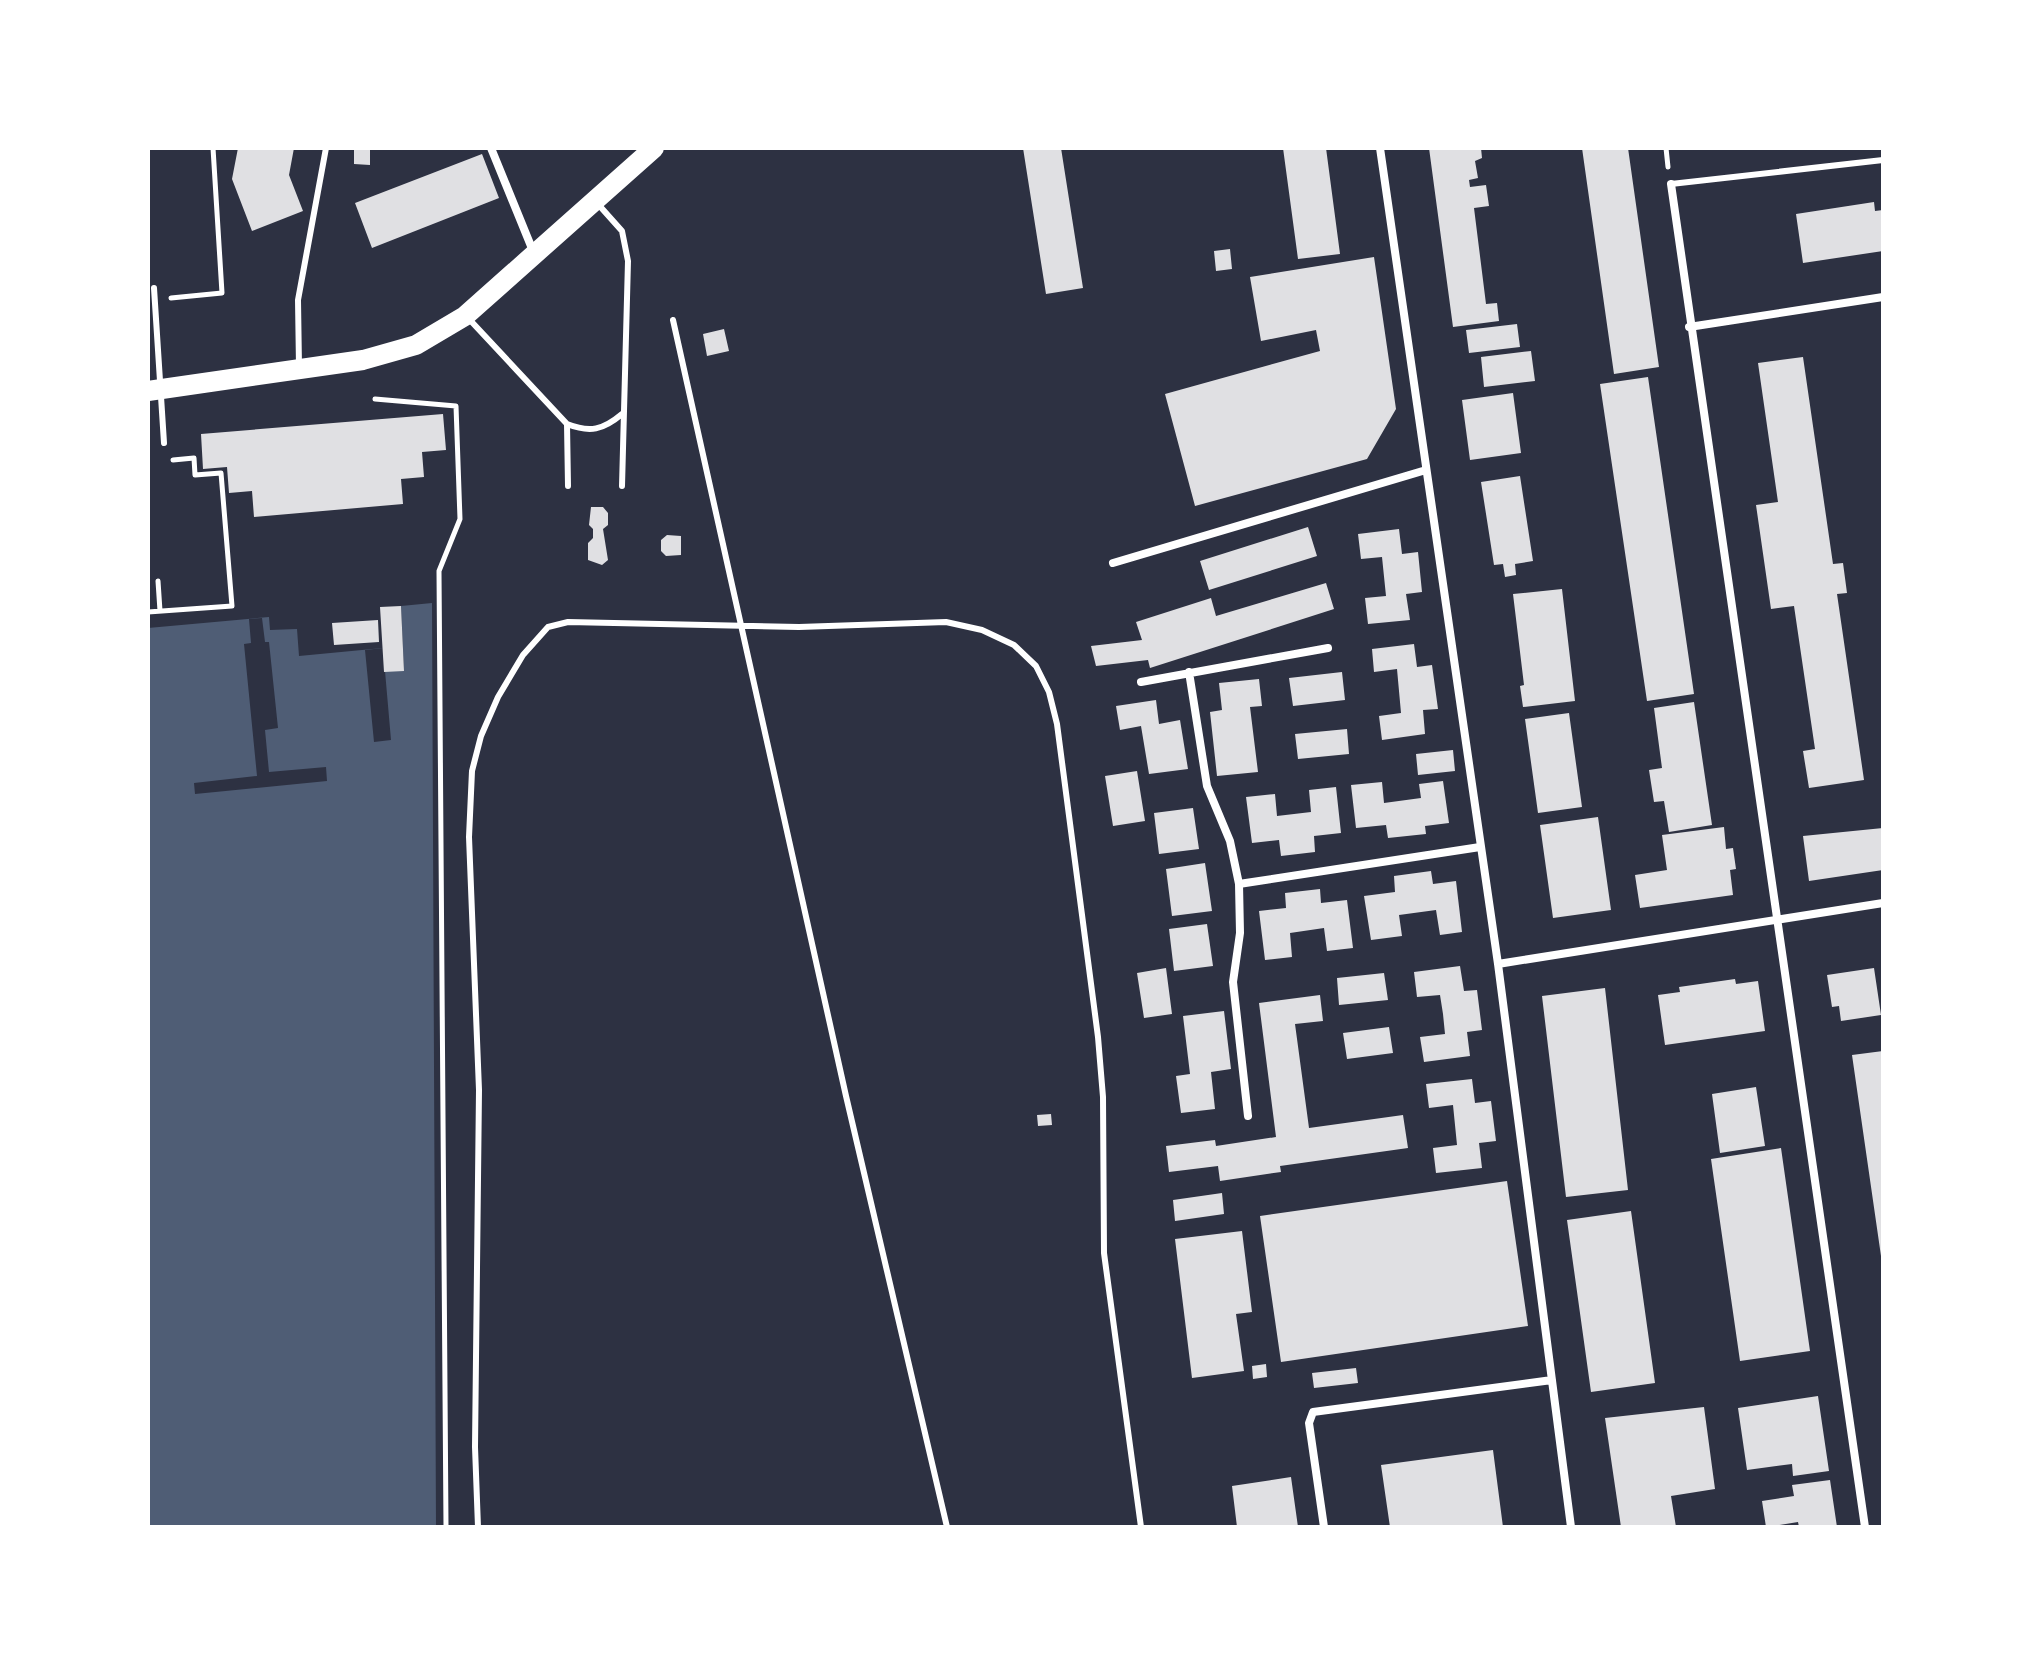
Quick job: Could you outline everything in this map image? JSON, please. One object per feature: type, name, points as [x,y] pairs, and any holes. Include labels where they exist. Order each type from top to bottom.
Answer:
[{"type":"main road","points":[[154,390],[299,371],[389,354],[416,345],[465,316],[654,148]]},
{"type":"street","points":[[491,148],[535,256]]},
{"type":"street","points":[[1380,148],[1498,964],[1571,1527]]},
{"type":"street","points":[[1671,184],[1689,327],[1865,1527]]},
{"type":"street","points":[[1689,327],[1883,297]]},
{"type":"street","points":[[1113,563],[1426,470]]},
{"type":"street","points":[[1141,682],[1328,648]]},
{"type":"street","points":[[1189,672],[1207,786],[1230,841],[1239,884],[1240,933],[1233,982],[1248,1116]]},
{"type":"street","points":[[1239,884],[1480,847]]},
{"type":"street","points":[[1498,964],[1883,903]]},
{"type":"street","points":[[1324,1527],[1309,1423],[1313,1412],[1552,1380]]},
{"type":"lane","points":[[299,371],[298,300],[326,148]]},
{"type":"lane","points":[[1671,184],[1883,160]]},
{"type":"lane","points":[[595,201],[622,231],[628,261],[622,486]]},
{"type":"lane","points":[[154,288],[154,390],[164,443]]},
{"type":"lane","points":[[465,316],[567,424],[585,431],[606,427],[622,414]]},
{"type":"lane","points":[[673,320],[846,1096],[947,1527]]},
{"type":"lane","points":[[567,424],[568,486]]},
{"type":"lane","points":[[478,1527],[479,1090],[469,837],[472,771],[481,736],[498,697],[523,655],[548,627],[568,622],[799,627],[946,622],[982,630],[1014,645],[1036,666],[1049,692],[1057,724],[1098,1037],[1103,1097],[1104,1253],[1141,1527]]},
{"type":"path","points":[[172,312],[171,298],[222,293],[213,148]]},
{"type":"path","points":[[375,399],[456,406],[460,519],[439,571],[446,1527]]},
{"type":"path","points":[[148,612],[232,606],[224,473],[195,475],[194,458],[169,460]]},
{"type":"path","points":[[158,581],[160,611]]},
{"type":"water","points":[[432,603],[436,1527],[148,1527],[148,628],[269,617],[270,630],[297,629],[299,656],[383,648],[404,671],[401,606]]},
{"type":"pier","points":[[262,618],[265,642],[269,642],[278,728],[265,730],[269,772],[326,767],[327,781],[195,794],[194,783],[257,776],[244,644],[251,643],[249,619]]},
{"type":"pier","points":[[383,648],[391,740],[374,742],[365,650]]},
{"type":"building","points":[[238,148],[294,148],[289,175],[303,211],[252,231],[232,179]]},
{"type":"building","points":[[1023,148],[1061,148],[1083,288],[1046,294]]},
{"type":"building","points":[[1283,148],[1326,148],[1340,254],[1298,259]]},
{"type":"building","points":[[1429,148],[1481,148],[1482,158],[1475,161],[1478,178],[1469,180],[1470,187],[1486,185],[1489,206],[1474,208],[1486,304],[1497,303],[1499,321],[1453,327]]},
{"type":"building","points":[[1582,148],[1628,148],[1659,367],[1614,374]]},
{"type":"building","points":[[354,149],[370,149],[370,165],[354,164]]},
{"type":"building","points":[[482,154],[499,198],[372,248],[355,203]]},
{"type":"building","points":[[1874,202],[1875,211],[1883,210],[1883,251],[1803,263],[1796,214]]},
{"type":"building","points":[[1230,249],[1232,269],[1216,271],[1214,251]]},
{"type":"building","points":[[1374,257],[1396,409],[1367,459],[1195,506],[1165,394],[1320,351],[1316,330],[1261,341],[1250,277]]},
{"type":"building","points":[[1517,324],[1520,347],[1469,353],[1466,330]]},
{"type":"building","points":[[724,329],[729,351],[707,356],[703,334]]},
{"type":"building","points":[[1531,351],[1535,381],[1484,387],[1481,357]]},
{"type":"building","points":[[1803,357],[1833,564],[1843,563],[1847,593],[1837,594],[1864,780],[1809,788],[1803,751],[1815,749],[1794,606],[1771,609],[1756,505],[1778,502],[1758,363]]},
{"type":"building","points":[[1648,377],[1694,694],[1647,701],[1600,384]]},
{"type":"building","points":[[1513,393],[1521,453],[1470,460],[1462,400]]},
{"type":"building","points":[[443,414],[446,450],[422,452],[424,477],[401,479],[403,504],[254,517],[252,491],[229,493],[227,467],[203,469],[201,434]]},
{"type":"building","points":[[1520,476],[1533,561],[1515,564],[1516,575],[1505,577],[1503,564],[1494,565],[1481,482]]},
{"type":"building","points":[[591,507],[603,507],[608,513],[608,525],[603,529],[608,560],[602,565],[588,560],[588,543],[593,538],[593,529],[589,525]]},
{"type":"building","points":[[1308,527],[1317,556],[1209,590],[1200,561]]},
{"type":"building","points":[[1399,529],[1402,554],[1418,552],[1422,592],[1406,594],[1410,620],[1368,624],[1365,598],[1386,596],[1382,557],[1361,559],[1358,534]]},
{"type":"building","points":[[667,535],[681,536],[681,555],[666,556],[661,551],[661,540]]},
{"type":"building","points":[[1326,583],[1334,609],[1150,668],[1148,660],[1096,666],[1091,646],[1142,640],[1136,622],[1211,598],[1216,616]]},
{"type":"building","points":[[1562,589],[1575,701],[1523,707],[1520,686],[1524,685],[1513,594]]},
{"type":"building","points":[[401,606],[404,671],[384,672],[380,607]]},
{"type":"building","points":[[378,620],[379,642],[334,645],[332,623]]},
{"type":"building","points":[[1414,644],[1417,667],[1432,665],[1438,709],[1423,710],[1425,734],[1382,740],[1379,716],[1401,713],[1397,669],[1374,672],[1372,649]]},
{"type":"building","points":[[1342,672],[1345,700],[1293,706],[1289,678]]},
{"type":"building","points":[[1259,679],[1262,706],[1250,707],[1258,772],[1217,776],[1210,712],[1222,710],[1219,683]]},
{"type":"building","points":[[1156,700],[1159,724],[1180,720],[1188,769],[1149,774],[1141,726],[1120,730],[1116,706]]},
{"type":"building","points":[[1694,702],[1712,825],[1669,832],[1664,801],[1654,802],[1649,770],[1662,768],[1654,708]]},
{"type":"building","points":[[1569,713],[1582,807],[1538,813],[1525,719]]},
{"type":"building","points":[[1347,729],[1349,754],[1298,759],[1295,734]]},
{"type":"building","points":[[1453,750],[1455,771],[1418,775],[1416,754]]},
{"type":"building","points":[[1137,771],[1145,821],[1113,826],[1105,776]]},
{"type":"building","points":[[1443,781],[1449,823],[1425,826],[1426,834],[1388,838],[1386,825],[1356,828],[1351,785],[1382,782],[1384,803],[1421,798],[1419,784]]},
{"type":"building","points":[[1336,787],[1341,833],[1314,836],[1315,852],[1281,856],[1279,840],[1252,843],[1246,797],[1275,794],[1277,816],[1311,812],[1309,790]]},
{"type":"building","points":[[1193,808],[1199,849],[1159,854],[1154,813]]},
{"type":"building","points":[[1598,817],[1611,910],[1553,918],[1540,825]]},
{"type":"building","points":[[1724,827],[1726,849],[1733,848],[1736,869],[1730,870],[1733,895],[1640,908],[1635,875],[1667,870],[1662,835]]},
{"type":"building","points":[[1883,828],[1883,870],[1809,881],[1803,836]]},
{"type":"building","points":[[1205,863],[1212,911],[1172,916],[1166,869]]},
{"type":"building","points":[[1431,871],[1433,884],[1456,881],[1462,932],[1440,935],[1436,910],[1399,915],[1402,936],[1371,940],[1364,896],[1395,892],[1394,876]]},
{"type":"building","points":[[1320,889],[1321,903],[1347,900],[1353,948],[1327,951],[1324,928],[1290,933],[1292,957],[1265,960],[1259,911],[1286,908],[1285,893]]},
{"type":"building","points":[[1207,924],[1213,966],[1174,971],[1169,929]]},
{"type":"building","points":[[1460,966],[1464,991],[1477,990],[1482,1030],[1467,1032],[1470,1056],[1424,1062],[1420,1037],[1445,1034],[1443,1014],[1440,995],[1417,997],[1414,972]]},
{"type":"building","points":[[1166,968],[1172,1014],[1144,1018],[1137,973]]},
{"type":"building","points":[[1874,968],[1881,1015],[1841,1021],[1839,1006],[1832,1007],[1827,975]]},
{"type":"building","points":[[1384,973],[1388,1000],[1339,1005],[1337,978]]},
{"type":"building","points":[[1735,979],[1736,984],[1758,981],[1765,1031],[1665,1045],[1658,995],[1680,992],[1679,987]]},
{"type":"building","points":[[1605,988],[1628,1190],[1566,1197],[1542,996]]},
{"type":"building","points":[[1320,995],[1323,1021],[1295,1024],[1309,1128],[1403,1115],[1408,1148],[1280,1166],[1281,1172],[1220,1181],[1218,1166],[1169,1172],[1166,1146],[1215,1140],[1216,1146],[1276,1137],[1259,1003]]},
{"type":"building","points":[[1224,1011],[1231,1069],[1211,1072],[1215,1109],[1181,1113],[1176,1076],[1190,1074],[1183,1016]]},
{"type":"building","points":[[1389,1027],[1393,1053],[1347,1059],[1343,1033]]},
{"type":"building","points":[[1883,1051],[1883,1256],[1881,1256],[1852,1055]]},
{"type":"building","points":[[1472,1079],[1475,1103],[1491,1101],[1496,1141],[1479,1143],[1482,1168],[1436,1173],[1433,1148],[1457,1145],[1453,1105],[1429,1108],[1426,1084]]},
{"type":"building","points":[[1756,1087],[1765,1146],[1720,1153],[1712,1094]]},
{"type":"building","points":[[1051,1114],[1052,1125],[1038,1126],[1037,1115]]},
{"type":"building","points":[[1781,1148],[1810,1351],[1740,1361],[1711,1159]]},
{"type":"building","points":[[1507,1181],[1528,1326],[1281,1362],[1260,1216]]},
{"type":"building","points":[[1222,1193],[1224,1214],[1175,1221],[1173,1200]]},
{"type":"building","points":[[1631,1211],[1655,1383],[1591,1392],[1567,1220]]},
{"type":"building","points":[[1242,1231],[1252,1312],[1236,1314],[1244,1371],[1192,1378],[1175,1239]]},
{"type":"building","points":[[1266,1364],[1267,1377],[1253,1379],[1252,1366]]},
{"type":"building","points":[[1356,1368],[1358,1383],[1314,1388],[1312,1373]]},
{"type":"building","points":[[1818,1396],[1829,1471],[1793,1476],[1792,1464],[1747,1470],[1738,1408]]},
{"type":"building","points":[[1704,1407],[1715,1489],[1671,1496],[1676,1527],[1621,1527],[1605,1418]]},
{"type":"building","points":[[1493,1450],[1503,1527],[1390,1527],[1381,1465]]},
{"type":"building","points":[[1291,1477],[1298,1527],[1237,1527],[1232,1486]]},
{"type":"building","points":[[1830,1480],[1837,1527],[1799,1527],[1798,1522],[1766,1527],[1762,1501],[1794,1496],[1792,1485]]}]
